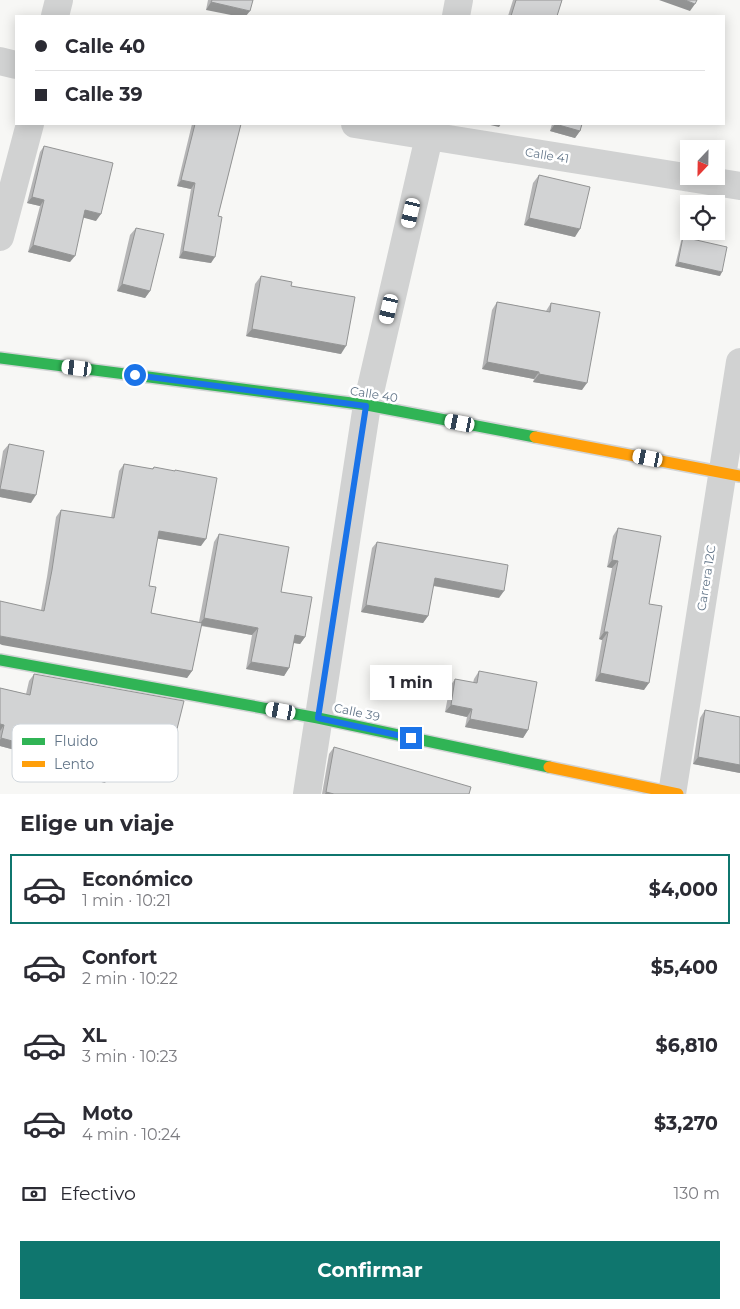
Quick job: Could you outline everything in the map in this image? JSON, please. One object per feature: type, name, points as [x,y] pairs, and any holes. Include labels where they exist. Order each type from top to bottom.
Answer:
[{"type":"street","points":[[55,15],[59,0]]},
{"type":"street","points":[[456,15],[459,0]]},
{"type":"street","points":[[0,61],[15,65]]},
{"type":"street","points":[[0,237],[30,125]]},
{"type":"street","name":"Calle 41","points":[[368,125],[431,130],[740,186]]},
{"type":"street","points":[[307,794],[366,406],[431,130]]},
{"type":"street","name":"Calle 40","points":[[0,358],[366,406],[732,474]]},
{"type":"street","name":"Carrera 12C","points":[[674,794],[732,474],[740,362]]},
{"type":"street","name":"Calle 39","points":[[0,660],[318,718],[674,794]]},
{"type":"building","points":[[212,0],[253,0],[250,11],[211,2]]},
{"type":"building","points":[[516,0],[562,0],[557,15],[511,15]]},
{"type":"building","points":[[685,0],[697,0],[695,4]]},
{"type":"building","points":[[195,125],[241,125],[218,216],[222,217],[215,257],[183,251],[195,183],[181,180]]},
{"type":"building","points":[[559,125],[582,125],[580,131]]},
{"type":"building","points":[[44,146],[113,163],[101,214],[85,210],[75,256],[33,245],[44,200],[32,197]]},
{"type":"building","points":[[539,175],[590,187],[580,229],[529,218]]},
{"type":"building","points":[[136,228],[164,234],[150,291],[122,284]]},
{"type":"building","points":[[682,240],[696,240],[727,247],[722,272],[678,262]]},
{"type":"building","points":[[261,276],[292,282],[291,286],[355,297],[346,346],[252,329]]},
{"type":"building","points":[[497,302],[550,312],[551,303],[600,312],[587,383],[487,362]]},
{"type":"building","points":[[9,444],[44,451],[36,495],[0,489]]},
{"type":"building","points":[[124,464],[153,469],[154,467],[175,470],[217,478],[206,539],[159,531],[149,586],[156,587],[151,613],[202,623],[192,671],[0,636],[0,601],[44,611],[61,510],[114,518]]},
{"type":"building","points":[[618,528],[661,536],[649,604],[662,606],[649,683],[600,673],[608,632],[604,632],[618,561],[612,560]]},
{"type":"building","points":[[219,534],[289,547],[281,592],[312,597],[305,637],[295,635],[289,668],[251,662],[258,628],[204,618]]},
{"type":"building","points":[[377,542],[508,565],[504,591],[435,578],[428,616],[366,605]]},
{"type":"building","points":[[479,671],[537,682],[528,730],[470,719],[472,709],[451,705],[455,679],[477,683]]},
{"type":"building","points":[[34,674],[184,701],[178,725],[12,724],[12,741],[1,738],[4,725],[0,724],[0,688],[30,695]]},
{"type":"building","points":[[705,710],[740,717],[740,765],[698,757]]},
{"type":"building","points":[[334,747],[471,787],[469,794],[334,794],[326,792]]},
{"type":"traffic: fast","points":[[0,358],[367,405],[535,437]]},
{"type":"traffic: fast","points":[[0,660],[318,718],[549,767]]},
{"type":"traffic: slow","points":[[535,437],[740,476]]},
{"type":"traffic: slow","points":[[549,767],[678,794]]},
{"type":"route","points":[[135,375],[366,406],[318,718],[411,738]]}]
